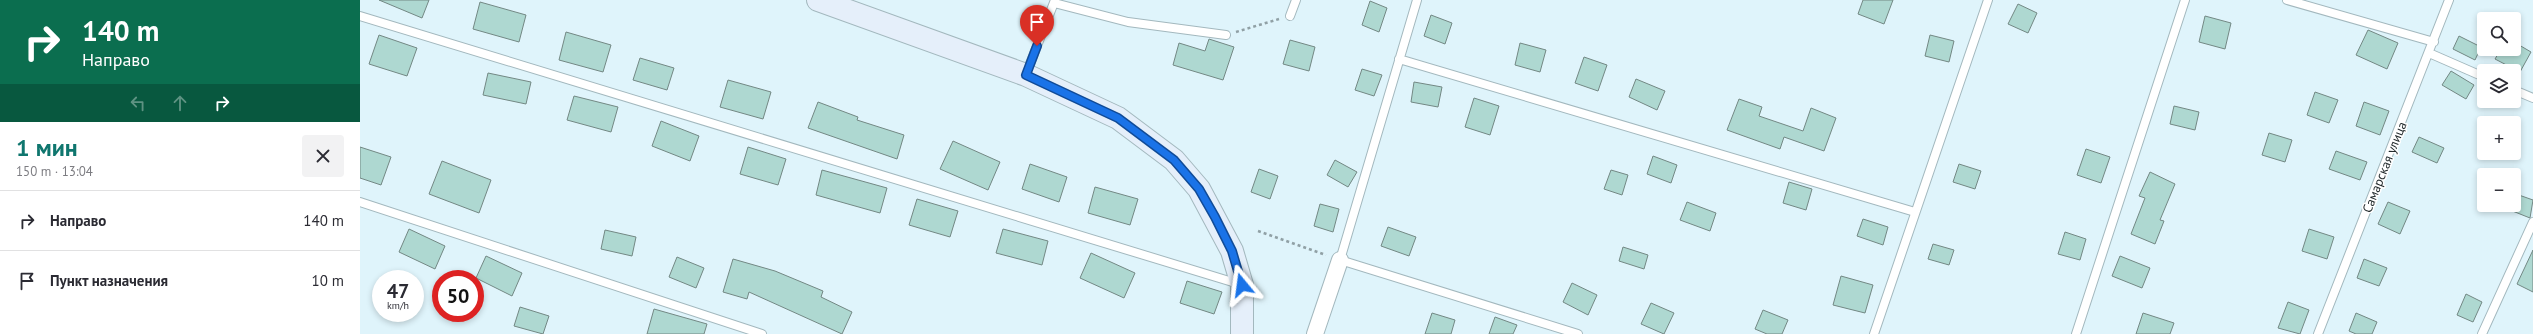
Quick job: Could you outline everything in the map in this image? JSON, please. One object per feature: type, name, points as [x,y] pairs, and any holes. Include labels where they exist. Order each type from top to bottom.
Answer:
[{"type":"main road","points":[[818,0],[1026,75],[1118,118],[1174,160],[1199,189],[1232,251],[1242,285],[1242,334]]},
{"type":"street","points":[[1315,334],[1340,260]]},
{"type":"lane","points":[[1290,16],[1296,0]]},
{"type":"lane","points":[[1417,0],[1340,260],[1578,334]]},
{"type":"lane","points":[[1874,334],[1988,0]]},
{"type":"lane","points":[[2076,334],[2185,0]]},
{"type":"lane","points":[[2288,0],[2434,42]]},
{"type":"lane","name":"Самарская улица","points":[[2318,334],[2434,42],[2449,0]]},
{"type":"lane","points":[[1026,75],[1054,2],[1128,22],[1226,35]]},
{"type":"lane","points":[[360,16],[1242,285]]},
{"type":"lane","points":[[2429,53],[2477,73]]},
{"type":"lane","points":[[1399,60],[1915,212]]},
{"type":"lane","points":[[2521,93],[2533,98]]},
{"type":"lane","points":[[360,202],[762,334]]},
{"type":"lane","points":[[2482,334],[2533,222]]},
{"type":"path","points":[[1226,35],[1290,16]]},
{"type":"path","points":[[1258,232],[1340,260]]},
{"type":"building","points":[[379,0],[429,0],[422,18]]},
{"type":"building","points":[[1863,0],[1893,0],[1884,24],[1858,14]]},
{"type":"building","points":[[1370,1],[1387,8],[1379,32],[1362,25]]},
{"type":"building","points":[[480,2],[526,15],[519,42],[473,29]]},
{"type":"building","points":[[2018,4],[2037,13],[2028,33],[2008,24]]},
{"type":"building","points":[[1431,15],[1452,23],[1445,44],[1424,36]]},
{"type":"building","points":[[2205,16],[2231,23],[2225,49],[2199,42]]},
{"type":"building","points":[[2368,30],[2398,43],[2387,69],[2356,55]]},
{"type":"building","points":[[566,32],[611,45],[603,72],[559,60]]},
{"type":"building","points":[[379,35],[417,48],[407,76],[369,64]]},
{"type":"building","points":[[1930,35],[1954,41],[1949,62],[1925,56]]},
{"type":"building","points":[[2459,36],[2477,45],[2477,56],[2475,60],[2453,49]]},
{"type":"building","points":[[1209,39],[1234,47],[1223,80],[1173,65],[1179,43],[1205,51]]},
{"type":"building","points":[[1290,40],[1315,47],[1309,71],[1283,64]]},
{"type":"building","points":[[1520,43],[1546,50],[1540,72],[1515,65]]},
{"type":"building","points":[[2521,46],[2531,52],[2521,70],[2521,64],[2505,64],[2495,59],[2497,56],[2521,56]]},
{"type":"building","points":[[1584,57],[1607,65],[1598,91],[1575,83]]},
{"type":"building","points":[[640,58],[674,68],[667,90],[633,80]]},
{"type":"building","points":[[1362,69],[1382,75],[1374,96],[1355,90]]},
{"type":"building","points":[[2451,71],[2474,85],[2466,99],[2442,85]]},
{"type":"building","points":[[488,73],[531,82],[526,104],[483,95]]},
{"type":"building","points":[[1636,79],[1665,91],[1657,110],[1629,97]]},
{"type":"building","points":[[728,80],[771,92],[763,119],[720,107]]},
{"type":"building","points":[[1414,82],[1442,87],[1438,107],[1411,102]]},
{"type":"building","points":[[2315,92],[2338,100],[2329,123],[2307,115]]},
{"type":"building","points":[[574,96],[618,107],[611,132],[567,120]]},
{"type":"building","points":[[1474,98],[1499,106],[1490,135],[1465,127]]},
{"type":"building","points":[[1739,99],[1762,107],[1759,116],[1803,131],[1811,108],[1836,118],[1824,151],[1784,137],[1780,149],[1727,130]]},
{"type":"building","points":[[818,102],[858,117],[857,120],[904,135],[897,159],[808,128]]},
{"type":"building","points":[[2364,102],[2389,111],[2380,135],[2356,126]]},
{"type":"building","points":[[2174,106],[2199,112],[2195,130],[2170,124]]},
{"type":"building","points":[[661,121],[699,136],[690,161],[652,146]]},
{"type":"building","points":[[2269,133],[2292,140],[2285,162],[2262,155]]},
{"type":"building","points":[[2419,137],[2444,148],[2437,163],[2412,152]]},
{"type":"building","points":[[953,141],[1000,162],[988,190],[940,169]]},
{"type":"building","points":[[360,147],[391,157],[381,185],[360,178]]},
{"type":"building","points":[[748,147],[786,159],[778,185],[740,174]]},
{"type":"building","points":[[2086,149],[2110,157],[2101,183],[2077,175]]},
{"type":"building","points":[[2336,151],[2367,162],[2360,180],[2329,169]]},
{"type":"building","points":[[1653,156],[1677,165],[1671,183],[1647,174]]},
{"type":"building","points":[[1335,160],[1357,172],[1348,187],[1327,175]]},
{"type":"building","points":[[442,161],[491,180],[479,213],[429,194]]},
{"type":"building","points":[[1030,164],[1067,177],[1059,202],[1022,189]]},
{"type":"building","points":[[1959,164],[1981,171],[1975,189],[1953,182]]},
{"type":"building","points":[[1259,169],[1278,176],[1270,199],[1251,192]]},
{"type":"building","points":[[822,170],[887,188],[880,213],[816,195]]},
{"type":"building","points":[[1611,170],[1628,175],[1622,195],[1604,189]]},
{"type":"building","points":[[2150,172],[2175,184],[2160,220],[2164,221],[2155,244],[2131,234],[2145,198],[2139,196]]},
{"type":"building","points":[[1789,182],[1812,189],[1806,210],[1783,203]]},
{"type":"building","points":[[1095,187],[1138,199],[1130,225],[1088,213]]},
{"type":"building","points":[[2521,196],[2533,200],[2530,218],[2515,212],[2521,212]]},
{"type":"building","points":[[917,199],[958,211],[950,237],[909,225]]},
{"type":"building","points":[[1687,202],[1716,213],[1710,231],[1680,220]]},
{"type":"building","points":[[2388,202],[2410,211],[2400,234],[2378,224]]},
{"type":"building","points":[[1320,204],[1339,209],[1333,232],[1314,226]]},
{"type":"building","points":[[1863,219],[1888,227],[1883,245],[1857,236]]},
{"type":"building","points":[[1388,227],[1416,237],[1409,256],[1381,246]]},
{"type":"building","points":[[409,229],[445,246],[435,269],[399,252]]},
{"type":"building","points":[[1003,229],[1048,241],[1042,265],[996,253]]},
{"type":"building","points":[[2309,229],[2334,237],[2327,259],[2302,251]]},
{"type":"building","points":[[605,230],[636,237],[632,256],[601,249]]},
{"type":"building","points":[[2065,232],[2086,239],[2080,260],[2058,254]]},
{"type":"building","points":[[1933,244],[1954,250],[1949,265],[1928,259]]},
{"type":"building","points":[[1623,247],[1648,255],[1644,269],[1619,261]]},
{"type":"building","points":[[2533,250],[2533,292],[2517,284]]},
{"type":"building","points":[[1091,253],[1135,273],[1124,298],[1080,278]]},
{"type":"building","points":[[486,256],[522,273],[512,296],[484,282],[484,270],[480,270]]},
{"type":"building","points":[[2120,256],[2150,268],[2142,288],[2112,276]]},
{"type":"building","points":[[677,257],[704,268],[696,288],[669,277]]},
{"type":"building","points":[[733,259],[775,271],[823,291],[821,297],[852,312],[842,334],[749,292],[747,299],[723,292]]},
{"type":"building","points":[[2364,259],[2387,268],[2379,286],[2357,278]]},
{"type":"building","points":[[1841,276],[1873,285],[1865,313],[1833,305]]},
{"type":"building","points":[[1187,281],[1222,292],[1214,314],[1180,303]]},
{"type":"building","points":[[1572,283],[1597,295],[1588,315],[1563,302]]},
{"type":"building","points":[[2466,294],[2482,302],[2473,322],[2457,315]]},
{"type":"building","points":[[2288,302],[2309,310],[2300,334],[2278,328]]},
{"type":"building","points":[[1651,303],[1674,313],[1664,334],[1641,324]]},
{"type":"building","points":[[520,307],[549,316],[543,334],[514,326]]},
{"type":"building","points":[[654,309],[707,324],[704,334],[647,334]]},
{"type":"building","points":[[1763,310],[1788,320],[1782,334],[1767,334],[1755,329]]},
{"type":"building","points":[[1432,313],[1455,320],[1451,334],[1425,334]]},
{"type":"building","points":[[2143,313],[2174,323],[2170,334],[2136,334]]},
{"type":"building","points":[[2356,313],[2377,322],[2372,334],[2356,334],[2349,331]]},
{"type":"building","points":[[1495,317],[1517,325],[1513,334],[1489,334]]},
{"type":"route","points":[[1037,46],[1026,75],[1118,118],[1174,160],[1199,189],[1232,251],[1242,285]]}]
